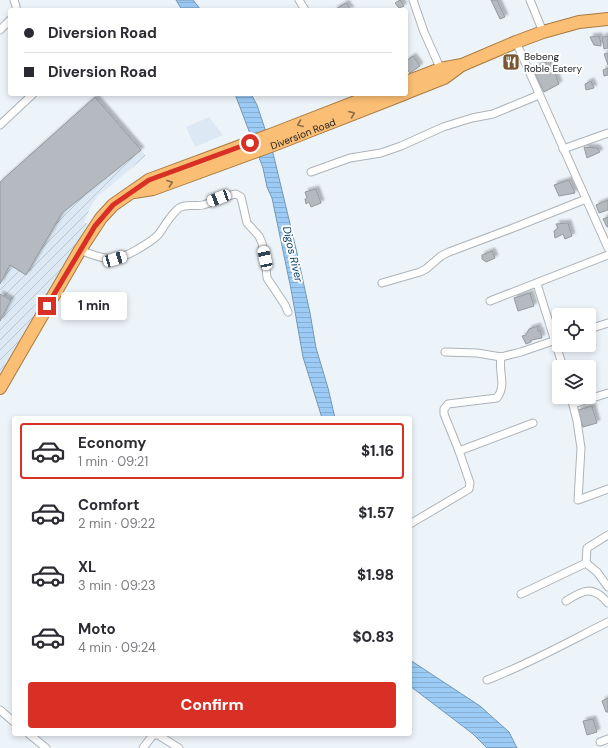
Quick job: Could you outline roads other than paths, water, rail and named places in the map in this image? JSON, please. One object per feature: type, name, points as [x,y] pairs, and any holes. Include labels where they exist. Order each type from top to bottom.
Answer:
[{"type":"highway","name":"Diversion Road","points":[[408,92],[462,65],[543,32],[579,22],[608,19]]},
{"type":"highway","name":"Diversion Road","points":[[408,81],[442,74]]},
{"type":"highway","name":"Diversion Road","points":[[275,139],[372,96]]},
{"type":"highway","name":"Diversion Road","points":[[0,388],[80,250],[106,212],[120,199],[132,192],[153,190],[240,152],[399,96]]},
{"type":"street","points":[[413,0],[424,32],[442,74]]},
{"type":"street","points":[[530,0],[543,32]]},
{"type":"street","points":[[0,30],[8,22]]},
{"type":"street","points":[[516,42],[538,95],[608,248]]},
{"type":"street","points":[[311,172],[350,158],[365,157],[381,153],[401,146],[443,127],[472,118],[493,114],[538,95]]},
{"type":"street","points":[[1,121],[31,96]]},
{"type":"street","points":[[563,149],[608,133]]},
{"type":"street","points":[[80,250],[105,259],[124,257],[151,242],[180,208],[188,205],[204,204],[236,194],[241,197],[248,223],[259,236],[262,243],[267,278],[285,304],[288,312]]},
{"type":"street","points":[[382,283],[420,272],[426,269],[441,256],[449,252],[586,199]]},
{"type":"street","points":[[490,301],[608,256]]},
{"type":"street","points":[[537,284],[546,317],[552,330]]},
{"type":"street","points":[[596,327],[608,323]]},
{"type":"street","points":[[445,352],[477,353],[501,357],[522,352],[552,342]]},
{"type":"street","points":[[412,523],[469,489],[470,483],[444,414],[444,409],[448,404],[497,398],[502,389],[500,364],[501,357]]},
{"type":"street","points":[[596,395],[608,393]]},
{"type":"street","points":[[573,404],[581,448],[578,500],[608,489]]},
{"type":"street","points":[[459,451],[533,423]]},
{"type":"street","points":[[586,563],[587,548],[608,535]]},
{"type":"street","points":[[586,563],[597,572],[608,587]]},
{"type":"street","points":[[521,594],[586,563]]},
{"type":"street","points":[[566,601],[582,591],[593,591],[608,603]]},
{"type":"street","points":[[487,680],[538,658],[608,622]]},
{"type":"street","points":[[0,710],[12,720]]},
{"type":"street","points":[[31,736],[46,748]]},
{"type":"street","points":[[143,748],[152,736]]},
{"type":"street","points":[[160,736],[179,748]]},
{"type":"street","points":[[600,742],[608,739]]},
{"type":"water","points":[[176,0],[193,0],[199,8],[181,8]]},
{"type":"water","name":"Digos River","points":[[236,96],[252,96],[257,105],[273,153],[297,253],[316,348],[335,416],[321,416],[303,357],[291,289],[272,198],[267,187],[263,168]]},
{"type":"water","points":[[412,661],[480,706],[509,732],[517,748],[487,748],[473,734],[412,688]]},
{"type":"place","name":"Bebeng Roble Eatery","points":[[511,62]]}]
